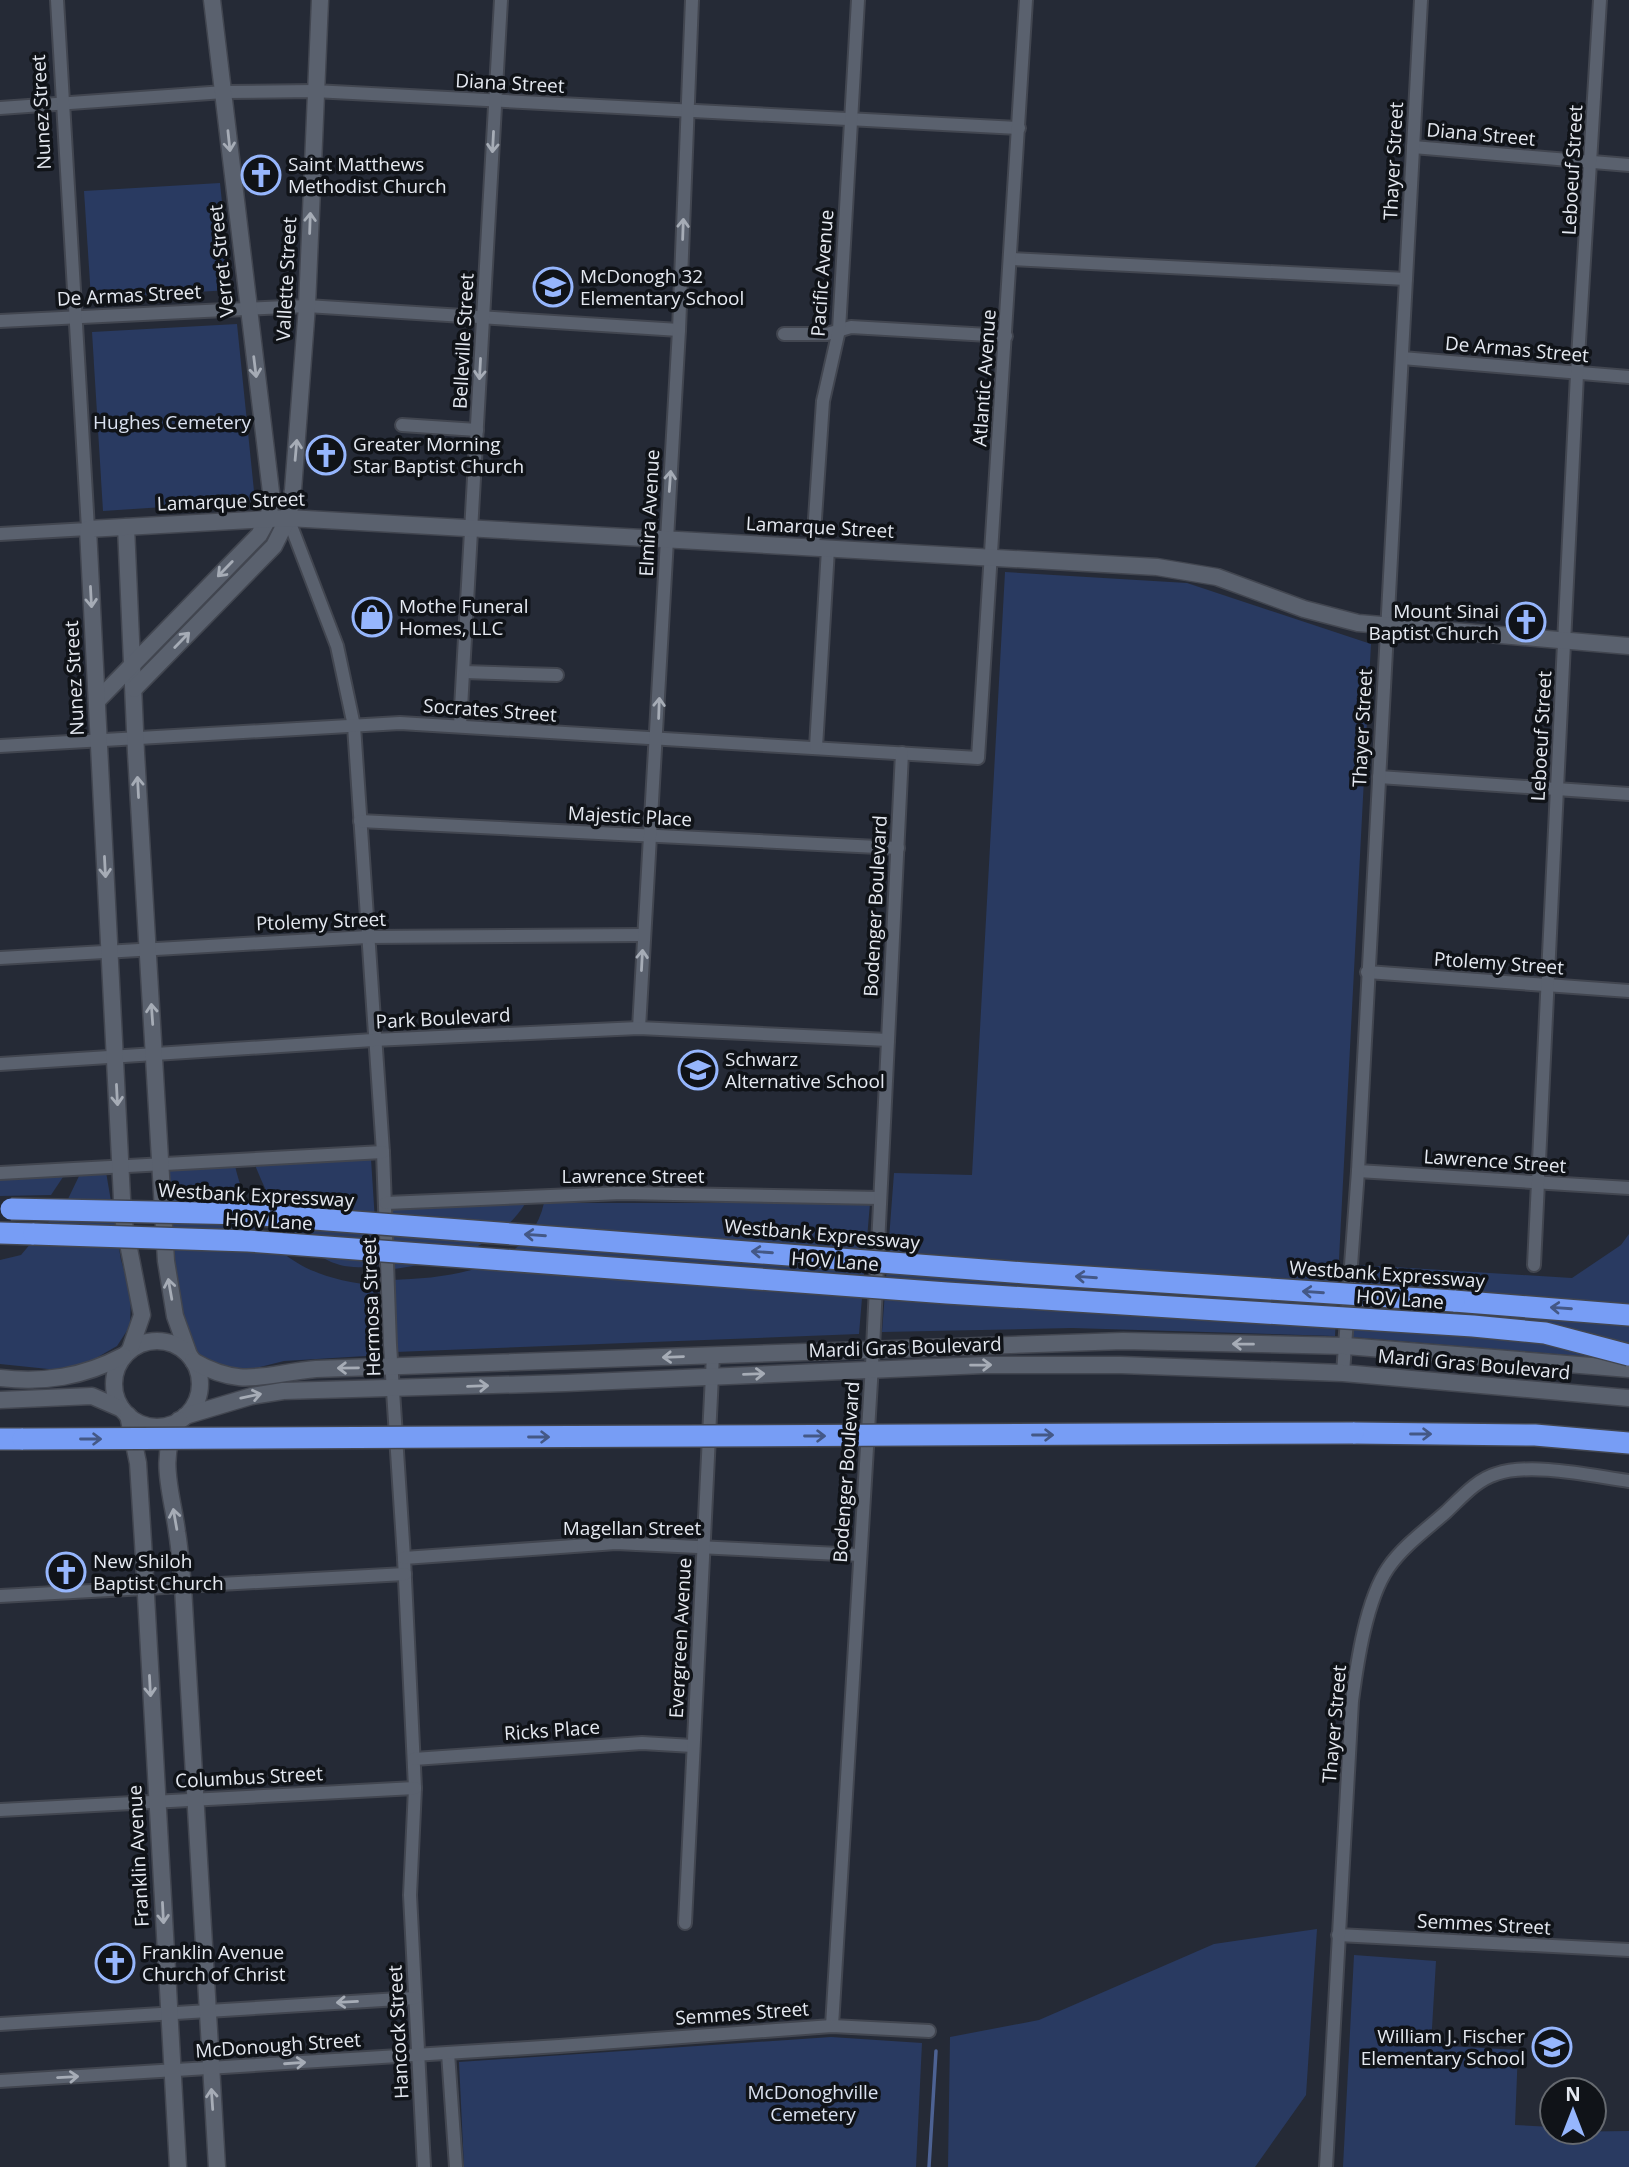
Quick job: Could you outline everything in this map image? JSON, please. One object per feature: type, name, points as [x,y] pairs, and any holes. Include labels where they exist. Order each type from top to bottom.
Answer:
[{"type":"highway","name":"Westbank Expressway","points":[[5,1209],[262,1215],[1025,1273],[1578,1309],[1629,1315]]},
{"type":"highway","name":"HOV Lane","points":[[0,1233],[262,1242],[947,1293],[1473,1326],[1545,1333],[1629,1355]]},
{"type":"highway","points":[[0,1439],[1353,1433],[1535,1434],[1629,1443]]},
{"type":"street","name":"Nunez Street","points":[[57,0],[125,1228],[142,1315],[128,1352]]},
{"type":"street","name":"Verret Street","points":[[212,0],[271,492],[269,517]]},
{"type":"street","name":"Vallette Street","points":[[134,689],[274,546],[288,518],[293,490],[307,306],[314,91],[320,0]]},
{"type":"street","name":"Belleville Street","points":[[460,726],[501,0]]},
{"type":"street","name":"Elmira Avenue","points":[[639,1028],[679,330],[692,0]]},
{"type":"street","name":"Pacific Avenue","points":[[816,747],[822,401],[839,330],[858,0]]},
{"type":"street","name":"Atlantic Avenue","points":[[978,758],[1026,0]]},
{"type":"street","name":"Thayer Street","points":[[1343,1373],[1358,1171],[1421,0]]},
{"type":"street","name":"Leboeuf Street","points":[[1534,1265],[1577,374],[1600,0]]},
{"type":"street","name":"Diana Street","points":[[0,108],[223,92],[314,91],[1019,128]]},
{"type":"street","name":"Diana Street","points":[[1413,147],[1629,165]]},
{"type":"street","points":[[1010,258],[1406,279]]},
{"type":"street","name":"De Armas Street","points":[[0,321],[307,306],[483,315],[679,330]]},
{"type":"street","points":[[784,334],[827,334],[851,327],[1006,336]]},
{"type":"street","name":"De Armas Street","points":[[1402,358],[1629,377]]},
{"type":"street","points":[[402,425],[477,429]]},
{"type":"street","points":[[97,701],[259,534],[269,517]]},
{"type":"street","name":"Lamarque Street","points":[[0,534],[269,517],[1157,567],[1217,577],[1338,619],[1386,627],[1629,646]]},
{"type":"street","name":"Hermosa Street","points":[[288,518],[337,646],[354,726],[373,1040],[383,1152],[393,1389],[405,1574],[415,1788],[411,1895]]},
{"type":"street","points":[[126,527],[135,737],[168,1278],[175,1316],[199,1374],[200,1388],[195,1403],[170,1434],[166,1473],[177,1532],[183,1587],[217,2167]]},
{"type":"street","points":[[464,672],[557,675]]},
{"type":"street","name":"Socrates Street","points":[[0,746],[354,726],[460,726],[978,758]]},
{"type":"street","name":"Bodenger Boulevard","points":[[832,2026],[872,1369],[902,753]]},
{"type":"street","points":[[1379,777],[1629,794]]},
{"type":"street","name":"Majestic Place","points":[[360,821],[898,848]]},
{"type":"street","name":"Ptolemy Street","points":[[0,958],[367,937],[643,935]]},
{"type":"street","name":"Ptolemy Street","points":[[1367,972],[1629,991]]},
{"type":"street","name":"Park Boulevard","points":[[0,1064],[373,1040],[639,1028],[888,1040]]},
{"type":"street","points":[[0,1173],[383,1152]]},
{"type":"street","name":"Lawrence Street","points":[[1358,1171],[1629,1188]]},
{"type":"street","name":"Lawrence Street","points":[[386,1203],[622,1193],[880,1198]]},
{"type":"street","name":"Mardi Gras Boulevard","points":[[191,1358],[233,1379],[316,1368],[392,1368],[873,1348],[1123,1341],[1346,1346],[1629,1369]]},
{"type":"street","points":[[0,1378],[63,1378],[106,1365],[143,1343],[164,1342],[191,1358]]},
{"type":"street","points":[[125,1412],[116,1395],[114,1380],[128,1352]]},
{"type":"street","name":"Evergreen Avenue","points":[[685,1923],[713,1355]]},
{"type":"street","name":"Mardi Gras Boulevard","points":[[182,1418],[252,1395],[283,1391],[393,1389],[872,1369],[1121,1365],[1343,1373],[1629,1398]]},
{"type":"street","points":[[0,1400],[92,1396],[148,1426],[164,1426],[182,1418]]},
{"type":"street","name":"Franklin Avenue","points":[[125,1412],[138,1463],[178,2167]]},
{"type":"street","name":"Thayer Street","points":[[1326,2167],[1356,1673],[1378,1588],[1388,1568],[1479,1482],[1496,1474],[1514,1470],[1553,1472],[1629,1481]]},
{"type":"street","name":"Magellan Street","points":[[404,1558],[616,1543],[860,1555]]},
{"type":"street","points":[[0,1596],[405,1574]]},
{"type":"street","name":"Ricks Place","points":[[414,1759],[642,1743],[693,1746]]},
{"type":"street","name":"Columbus Street","points":[[0,1810],[415,1788]]},
{"type":"street","name":"Hancock Street","points":[[411,1895],[424,2167]]},
{"type":"street","name":"Semmes Street","points":[[1338,1936],[1629,1950]]},
{"type":"street","name":"McDonough Street","points":[[0,2024],[415,1998]]},
{"type":"street","name":"Semmes Street","points":[[559,2046],[832,2026],[929,2031]]},
{"type":"street","name":"McDonough Street","points":[[0,2081],[559,2046]]},
{"type":"street","points":[[448,2053],[456,2167]]},
{"type":"green space","points":[[220,183],[231,290],[91,298],[84,191]]},
{"type":"green space","name":"Hughes Cemetery","points":[[237,324],[255,501],[103,511],[92,332]]},
{"type":"green space","points":[[1005,572],[1187,583],[1371,644],[1335,1336],[1072,1328],[882,1332],[894,1173],[972,1175]]},
{"type":"green space","points":[[371,1159],[378,1268],[340,1265],[310,1250],[277,1211],[255,1165]]},
{"type":"green space","points":[[235,1166],[255,1218],[268,1238],[284,1254],[325,1275],[379,1286],[382,1355],[284,1361],[244,1371],[214,1368],[194,1349],[182,1315],[173,1269],[167,1169]]},
{"type":"green space","points":[[106,1172],[121,1260],[131,1295],[130,1326],[117,1346],[91,1361],[58,1370],[0,1364],[0,1260],[21,1255],[68,1199],[80,1174]]},
{"type":"green space","points":[[65,1174],[51,1195],[0,1196],[0,1177]]},
{"type":"green space","points":[[391,1202],[525,1204],[513,1220],[484,1243],[450,1257],[394,1269]]},
{"type":"green space","points":[[544,1203],[870,1203],[859,1334],[395,1352],[392,1280],[438,1277],[484,1266],[504,1256],[522,1243],[536,1225]]},
{"type":"green space","points":[[1629,1234],[1629,1360],[1352,1337],[1360,1265],[1572,1278],[1621,1245]]},
{"type":"green space","points":[[1317,1929],[1306,2095],[1255,2167],[948,2167],[950,2037],[1039,2020],[1214,1944]]},
{"type":"green space","points":[[1354,1955],[1436,1961],[1431,2045],[1518,2050],[1515,2125],[1538,2126],[1538,2146],[1608,2146],[1608,2131],[1629,2131],[1629,2167],[1343,2167]]},
{"type":"green space","name":"McDonoghville Cemetery","points":[[831,2037],[922,2043],[916,2167],[464,2167],[459,2062]]},
{"type":"waterway","points":[[929,2167],[936,2051]]},
{"type":"place","name":"Saint Matthews Methodist Church","points":[[261,175]]},
{"type":"place","name":"McDonogh 32 Elementary School","points":[[553,287]]},
{"type":"place","name":"Greater Morning Star Baptist Church","points":[[326,455]]},
{"type":"place","name":"Mothe Funeral Homes, LLC","points":[[372,617]]},
{"type":"place","name":"Mount Sinai Baptist Church","points":[[1526,622]]},
{"type":"place","name":"Schwarz Alternative School","points":[[698,1070]]},
{"type":"place","name":"New Shiloh Baptist Church","points":[[66,1572]]},
{"type":"place","name":"Franklin Avenue Church of Christ","points":[[115,1963]]},
{"type":"place","name":"William J. Fischer Elementary School","points":[[1552,2047]]}]
